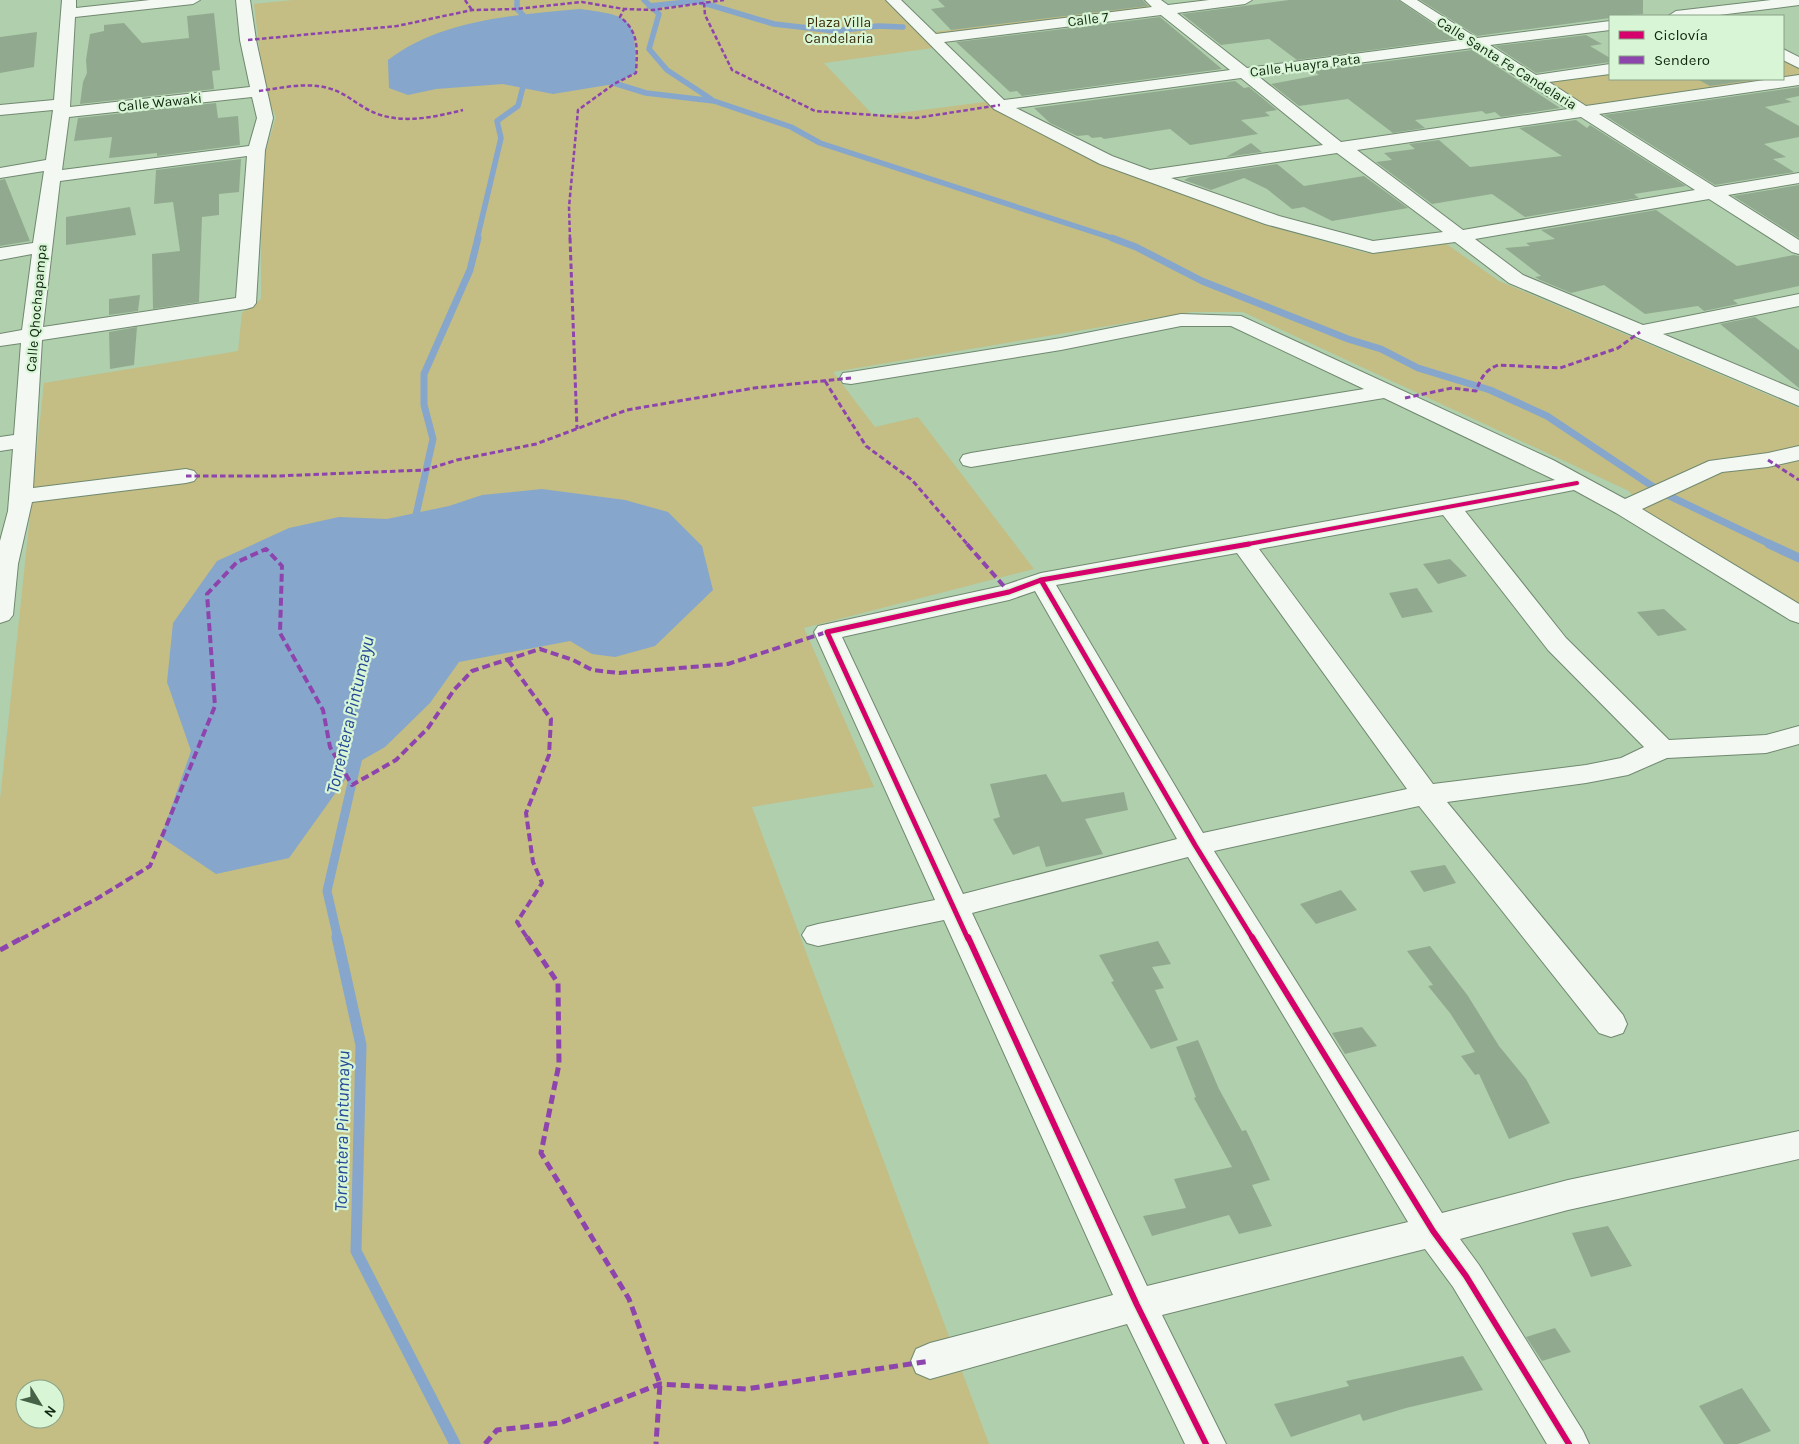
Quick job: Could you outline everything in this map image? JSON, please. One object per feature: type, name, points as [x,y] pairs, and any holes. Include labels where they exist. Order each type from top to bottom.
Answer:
[{"type":"street","points":[[68,6],[193,0]]},
{"type":"street","points":[[0,340],[246,303],[256,150],[265,118],[248,40],[243,0]]},
{"type":"street","points":[[893,0],[1000,105],[1080,147],[1148,176],[1272,220],[1372,247],[1458,236],[1799,178]]},
{"type":"street","name":"Calle 7","points":[[926,34],[1158,4],[1245,0]]},
{"type":"street","name":"Calle Santa Fe Candelaria","points":[[1407,0],[1799,248]]},
{"type":"street","points":[[1680,0],[1707,14]]},
{"type":"street","points":[[1692,15],[1707,14],[1745,4],[1799,1]]},
{"type":"street","points":[[1158,4],[1337,147],[1349,152],[1516,279],[1799,399]]},
{"type":"street","name":"Calle Qhochapampa","points":[[0,615],[3,565],[20,511],[22,496],[32,334],[61,108],[68,6]]},
{"type":"street","name":"Calle Huayra Pata","points":[[1000,105],[1609,25]]},
{"type":"street","points":[[1784,55],[1799,63]]},
{"type":"street","points":[[1532,80],[1609,69]]},
{"type":"street","points":[[1148,176],[1799,80]]},
{"type":"street","name":"Calle Wawaki","points":[[0,110],[61,108],[259,91]]},
{"type":"street","points":[[0,173],[53,171],[256,150]]},
{"type":"street","points":[[0,254],[42,247]]},
{"type":"street","points":[[1640,332],[1799,300]]},
{"type":"street","points":[[851,378],[1061,344],[1198,318],[1234,320],[1389,391],[1577,483],[1624,508],[1799,615]]},
{"type":"street","points":[[971,460],[1389,391]]},
{"type":"street","points":[[0,444],[26,440]]},
{"type":"street","points":[[1624,508],[1718,466],[1768,460],[1799,453]]},
{"type":"street","points":[[22,496],[186,476]]},
{"type":"street","points":[[1206,1444],[1137,1305],[827,632],[1009,592],[1041,580],[1243,545],[1577,483]]},
{"type":"street","points":[[1449,507],[1557,644],[1662,749]]},
{"type":"street","points":[[1243,545],[1426,795],[1611,1024]]},
{"type":"street","points":[[1041,580],[1195,845],[1433,1231],[1466,1276],[1569,1444]]},
{"type":"street","points":[[818,935],[954,907],[1195,845],[1426,795],[1628,766],[1662,749],[1766,744],[1799,735]]},
{"type":"street","points":[[930,1361],[1137,1305],[1568,1195],[1799,1145]]},
{"type":"green space","name":"Plaza Villa Candelaria","points":[[293,0],[886,0],[933,48],[824,63],[872,114],[883,115],[985,102],[1060,144],[1262,224],[1366,253],[1445,243],[1499,281],[1799,408],[1799,606],[1653,521],[1629,491],[1243,312],[1191,312],[833,372],[875,427],[918,417],[1034,569],[804,628],[874,787],[752,807],[989,1444],[0,1444],[0,800],[44,383],[238,351],[242,313],[261,299],[261,168],[276,117],[265,93],[254,4]]},
{"type":"green space","points":[[1151,5],[1155,8],[941,35],[933,32]]},
{"type":"green space","points":[[1784,61],[1799,69],[1799,77],[1784,79]]},
{"type":"green space","points":[[1609,71],[1609,80],[1778,80],[1592,107],[1585,106],[1543,80]]},
{"type":"water","points":[[580,9],[612,14],[628,23],[635,41],[636,73],[614,84],[553,94],[503,84],[436,89],[408,95],[389,88],[388,60],[409,46],[432,36],[455,27],[480,21]]},
{"type":"water","points":[[542,489],[625,500],[668,512],[702,546],[713,590],[655,646],[615,657],[592,654],[570,641],[459,662],[430,703],[385,747],[357,763],[289,858],[216,874],[161,837],[191,751],[167,682],[173,623],[217,561],[289,528],[339,517],[387,519],[449,506],[482,495]]},
{"type":"building","points":[[938,0],[1143,0],[1148,6],[951,30],[931,9],[945,7]]},
{"type":"building","points":[[1289,0],[1398,0],[1455,39],[1297,60],[1269,39],[1221,45],[1182,14]]},
{"type":"building","points":[[1420,0],[1643,0],[1643,14],[1609,15],[1609,18],[1477,36]]},
{"type":"building","points":[[214,13],[220,70],[212,71],[214,89],[80,104],[83,82],[87,73],[86,60],[90,34],[104,31],[104,25],[124,23],[142,43],[189,38],[187,16]]},
{"type":"building","points":[[1160,17],[1222,69],[1022,96],[1017,91],[1010,92],[956,42]]},
{"type":"building","points":[[37,32],[34,67],[0,73],[0,37]]},
{"type":"building","points":[[1586,35],[1602,44],[1590,46],[1609,57],[1609,62],[1536,73],[1495,46]]},
{"type":"building","points":[[1472,50],[1560,108],[1501,117],[1495,112],[1486,114],[1482,111],[1415,120],[1425,128],[1393,133],[1348,99],[1299,106],[1271,84],[1319,75],[1313,71]]},
{"type":"building","points":[[1699,80],[1753,80],[1710,86]]},
{"type":"building","points":[[1235,81],[1244,88],[1249,87],[1277,110],[1265,112],[1270,116],[1241,120],[1258,134],[1190,145],[1170,129],[1104,139],[1101,137],[1092,138],[1088,135],[1077,136],[1050,123],[1034,108]]},
{"type":"building","points":[[1799,87],[1799,96],[1785,99],[1792,102],[1765,107],[1799,126],[1799,137],[1764,144],[1786,157],[1773,159],[1794,172],[1715,185],[1604,115]]},
{"type":"building","points":[[216,103],[218,118],[238,116],[240,145],[157,156],[157,153],[109,158],[112,137],[74,141],[78,118]]},
{"type":"building","points":[[1576,120],[1587,128],[1590,125],[1686,186],[1634,194],[1639,198],[1525,217],[1492,194],[1432,204],[1376,162],[1392,160],[1384,153],[1415,149],[1409,144],[1439,140],[1470,167],[1562,156],[1519,128]]},
{"type":"building","points":[[1251,143],[1262,152],[1226,157]]},
{"type":"building","points":[[241,159],[239,192],[219,194],[219,215],[202,217],[199,302],[153,309],[152,254],[180,251],[173,202],[154,204],[156,170]]},
{"type":"building","points":[[1277,164],[1304,186],[1364,176],[1408,208],[1332,221],[1304,207],[1292,209],[1267,189],[1244,178],[1211,190],[1184,180],[1190,177]]},
{"type":"building","points":[[5,179],[30,241],[0,246],[0,180]]},
{"type":"building","points":[[1799,185],[1799,238],[1733,196]]},
{"type":"building","points":[[130,207],[136,235],[66,245],[66,217]]},
{"type":"building","points":[[1656,210],[1737,266],[1794,255],[1799,256],[1799,286],[1733,300],[1738,304],[1704,311],[1698,306],[1645,314],[1604,285],[1571,293],[1540,280],[1535,277],[1541,276],[1505,248],[1530,246],[1526,243],[1555,239],[1541,230]]},
{"type":"building","points":[[140,295],[138,311],[109,315],[109,299]]},
{"type":"building","points":[[1755,317],[1799,350],[1799,388],[1720,324]]},
{"type":"building","points":[[137,327],[134,365],[110,369],[109,332]]},
{"type":"building","points":[[1450,559],[1467,576],[1438,584],[1423,564]]},
{"type":"building","points":[[1417,588],[1433,612],[1402,618],[1389,593]]},
{"type":"building","points":[[1664,609],[1687,630],[1658,636],[1637,612]]},
{"type":"building","points":[[1046,774],[1062,802],[1124,792],[1128,810],[1085,819],[1103,854],[1046,867],[1039,846],[1013,855],[993,819],[1000,817],[990,784]]},
{"type":"building","points":[[1445,865],[1456,883],[1424,892],[1410,871]]},
{"type":"building","points":[[1341,890],[1357,910],[1316,924],[1300,904]]},
{"type":"building","points":[[1158,941],[1171,964],[1152,967],[1164,988],[1155,990],[1178,1040],[1151,1049],[1111,982],[1114,981],[1099,955]]},
{"type":"building","points":[[1430,946],[1468,996],[1499,1046],[1526,1079],[1550,1123],[1509,1139],[1479,1074],[1475,1075],[1461,1056],[1475,1052],[1450,1013],[1428,986],[1433,985],[1407,951]]},
{"type":"building","points":[[1362,1027],[1377,1046],[1345,1054],[1332,1033]]},
{"type":"building","points":[[1198,1040],[1219,1089],[1242,1131],[1246,1130],[1270,1180],[1252,1185],[1272,1226],[1239,1234],[1229,1215],[1152,1236],[1143,1216],[1186,1208],[1174,1179],[1232,1167],[1194,1098],[1196,1097],[1176,1047]]},
{"type":"building","points":[[1608,1226],[1632,1266],[1591,1277],[1572,1233]]},
{"type":"building","points":[[1555,1328],[1571,1352],[1542,1361],[1526,1337]]},
{"type":"building","points":[[1463,1356],[1483,1390],[1406,1408],[1363,1421],[1360,1414],[1291,1437],[1274,1404],[1349,1386],[1346,1381]]},
{"type":"building","points":[[1742,1388],[1771,1431],[1738,1444],[1724,1444],[1699,1406]]},
{"type":"waterway","name":"Torrentera Pintumayu","points":[[517,0],[517,9],[524,16],[524,26]]},
{"type":"waterway","points":[[644,0],[650,6]]},
{"type":"waterway","points":[[650,6],[697,1],[774,24],[835,31],[878,26],[903,27]]},
{"type":"waterway","points":[[650,6],[659,14],[649,49],[667,70],[711,99]]},
{"type":"waterway","name":"Torrentera Pintumayu","points":[[477,239],[501,138],[497,121],[518,106],[525,79]]},
{"type":"waterway","points":[[604,80],[646,93],[714,101],[791,127],[820,143],[1112,238]]},
{"type":"waterway","name":"Torrentera Pintumayu","points":[[414,524],[433,439],[424,405],[424,374],[470,270],[478,238]]},
{"type":"waterway","points":[[1112,238],[1136,247],[1202,281],[1348,339],[1381,349],[1418,368],[1490,390],[1547,416],[1661,492],[1772,545]]},
{"type":"waterway","points":[[1769,544],[1799,558]]},
{"type":"waterway","name":"Torrentera Pintumayu","points":[[338,939],[327,891],[359,753]]},
{"type":"waterway","name":"Torrentera Pintumayu","points":[[337,937],[361,1045],[356,1251],[455,1444]]},
{"type":"marked path","points":[[465,0],[472,10]]},
{"type":"marked path","points":[[248,40],[397,26],[472,10],[517,9],[582,2],[624,9],[653,10],[724,0]]},
{"type":"marked path","points":[[704,3],[705,15],[732,70],[815,111],[916,118],[1000,105]]},
{"type":"marked path","points":[[577,429],[569,207],[578,110],[614,84],[636,73],[637,49],[635,35],[632,28],[620,17],[624,9]]},
{"type":"marked path","points":[[259,91],[300,86],[330,88],[351,98],[376,114],[400,119],[426,118],[463,110]]},
{"type":"marked path","points":[[1405,398],[1452,388],[1476,391],[1481,377],[1489,369],[1498,365],[1509,364],[1547,368],[1564,367],[1618,348],[1640,332]]},
{"type":"marked path","points":[[186,476],[277,476],[425,470],[457,460],[536,444],[627,410],[754,388],[851,378]]},
{"type":"marked path","points":[[825,381],[866,446],[912,480],[1009,592]]},
{"type":"marked path","points":[[1768,460],[1799,480]]},
{"type":"marked path","points":[[0,950],[98,898],[150,866],[215,706],[207,594],[237,562],[266,549],[282,566],[280,633],[323,710],[330,747],[352,785],[396,760],[428,728],[454,690],[472,671],[540,649],[573,660],[592,670],[619,673],[728,664],[827,632]]},
{"type":"marked path","points":[[508,660],[551,719],[549,755],[526,813],[533,862],[542,883],[517,922],[558,983],[559,1064],[541,1153],[629,1299],[660,1384],[656,1444]]},
{"type":"marked path","points":[[485,1444],[497,1430],[560,1423],[660,1384],[746,1389],[930,1361]]},
{"type":"cycle path","points":[[1206,1444],[1137,1305],[827,632],[1009,592],[1041,580],[1243,545],[1577,483]]},
{"type":"cycle path","points":[[1041,580],[1195,845],[1433,1231],[1466,1276],[1569,1444]]}]
